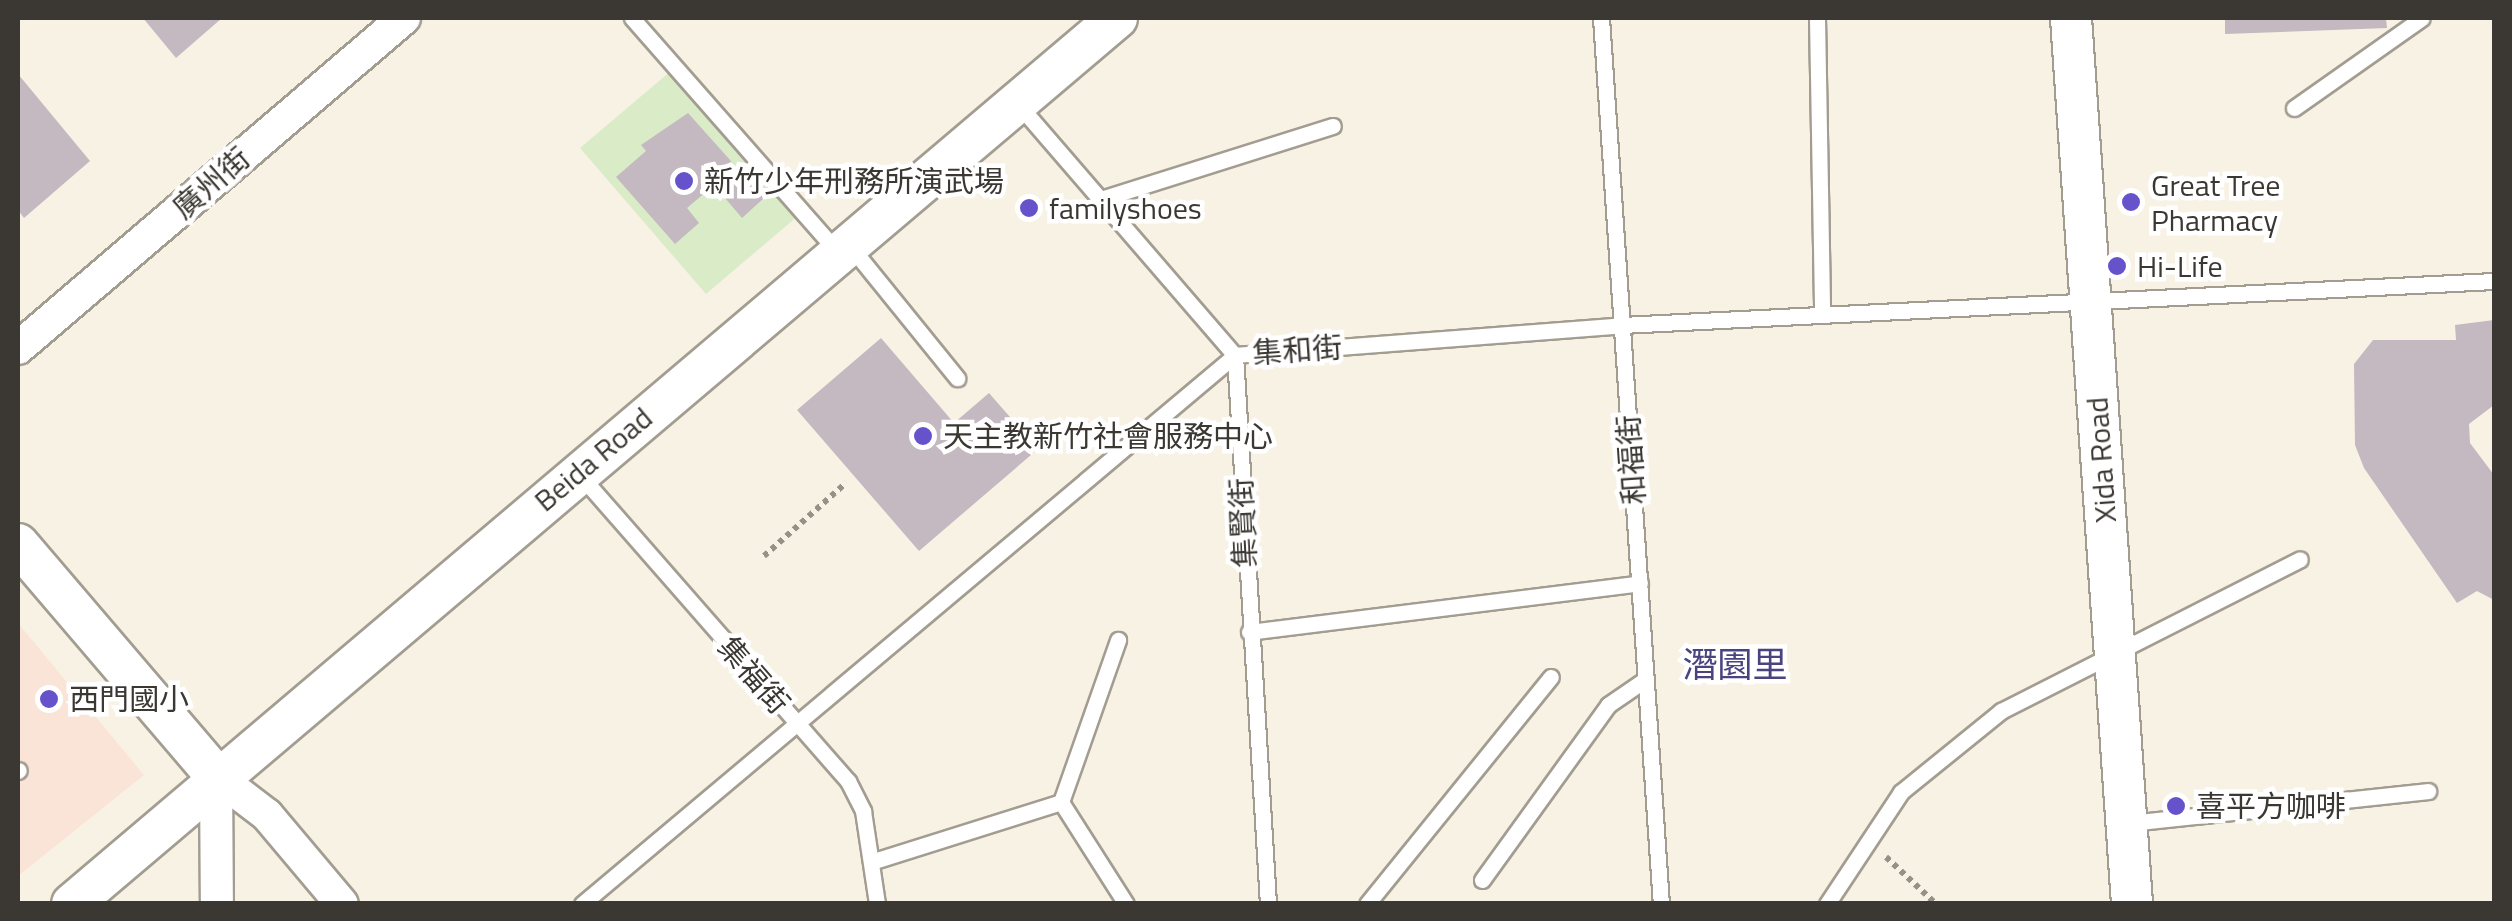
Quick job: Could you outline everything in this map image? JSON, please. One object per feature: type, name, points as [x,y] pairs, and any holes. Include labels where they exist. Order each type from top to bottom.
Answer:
[{"type":"street","name":"廣州街","points":[[18,348],[404,18]]},
{"type":"street","name":"Beida Road","points":[[72,904],[216,776],[1117,18]]},
{"type":"street","name":"Xida Road","points":[[2070,18],[2132,904]]},
{"type":"street","points":[[18,544],[216,776],[267,815],[342,904]]},
{"type":"street","points":[[216,776],[217,904]]},
{"type":"lane","points":[[632,18],[958,378]]},
{"type":"lane","name":"和福街","points":[[1601,18],[1661,904]]},
{"type":"lane","points":[[1817,18],[1822,314]]},
{"type":"lane","points":[[2294,108],[2422,18]]},
{"type":"lane","points":[[1017,103],[1235,355]]},
{"type":"lane","points":[[1101,200],[1333,126]]},
{"type":"lane","name":"集和街","points":[[582,904],[1235,355],[1622,325],[2494,281]]},
{"type":"lane","name":"集賢街","points":[[1235,355],[1248,632],[1268,904]]},
{"type":"lane","name":"集福街","points":[[578,472],[848,781],[863,811],[874,862],[876,904]]},
{"type":"lane","points":[[1827,904],[1900,792],[2001,711],[2300,559]]},
{"type":"lane","points":[[1248,632],[1640,582]]},
{"type":"lane","points":[[1062,802],[1118,640]]},
{"type":"lane","points":[[1367,904],[1551,677]]},
{"type":"lane","points":[[1482,880],[1608,705],[1646,679]]},
{"type":"lane","points":[[2126,823],[2428,791]]},
{"type":"lane","points":[[874,862],[1062,802]]},
{"type":"lane","points":[[1062,802],[1126,904]]},
{"type":"path","points":[[764,556],[846,484]]},
{"type":"path","points":[[1867,843],[1936,904]]},
{"type":"shaded area","name":"西門國小","points":[[18,623],[144,775],[18,876]]},
{"type":"green space","points":[[672,70],[799,215],[706,294],[580,148]]},
{"type":"building","points":[[143,18],[222,18],[176,58]]},
{"type":"building","points":[[2225,18],[2386,18],[2387,28],[2225,34]]},
{"type":"building","points":[[18,74],[90,161],[24,218],[18,210]]},
{"type":"building","name":"新竹少年刑務所演武場","points":[[688,113],[764,198],[742,218],[714,185],[687,208],[699,223],[675,244],[616,177],[646,151],[641,145]]},
{"type":"building","points":[[2494,320],[2494,405],[2469,424],[2470,443],[2494,475],[2494,600],[2477,591],[2457,603],[2364,468],[2355,445],[2354,364],[2373,340],[2456,340],[2455,325]]},
{"type":"building","name":"天主教新竹社會服務中心","points":[[881,338],[954,423],[989,393],[1038,449],[919,551],[797,410]]},
{"type":"place","name":"新竹少年刑務所演武場","points":[[684,181]]},
{"type":"place","name":"Great Tree Pharmacy","points":[[2131,202]]},
{"type":"place","name":"familyshoes","points":[[1029,208]]},
{"type":"place","name":"Hi-Life","points":[[2117,266]]},
{"type":"place","name":"天主教新竹社會服務中心","points":[[923,436]]},
{"type":"place","name":"西門國小","points":[[49,699]]},
{"type":"place","name":"喜平方咖啡","points":[[2176,806]]},
{"type":"district","name":"潛園里","points":[[1735,664]]}]
